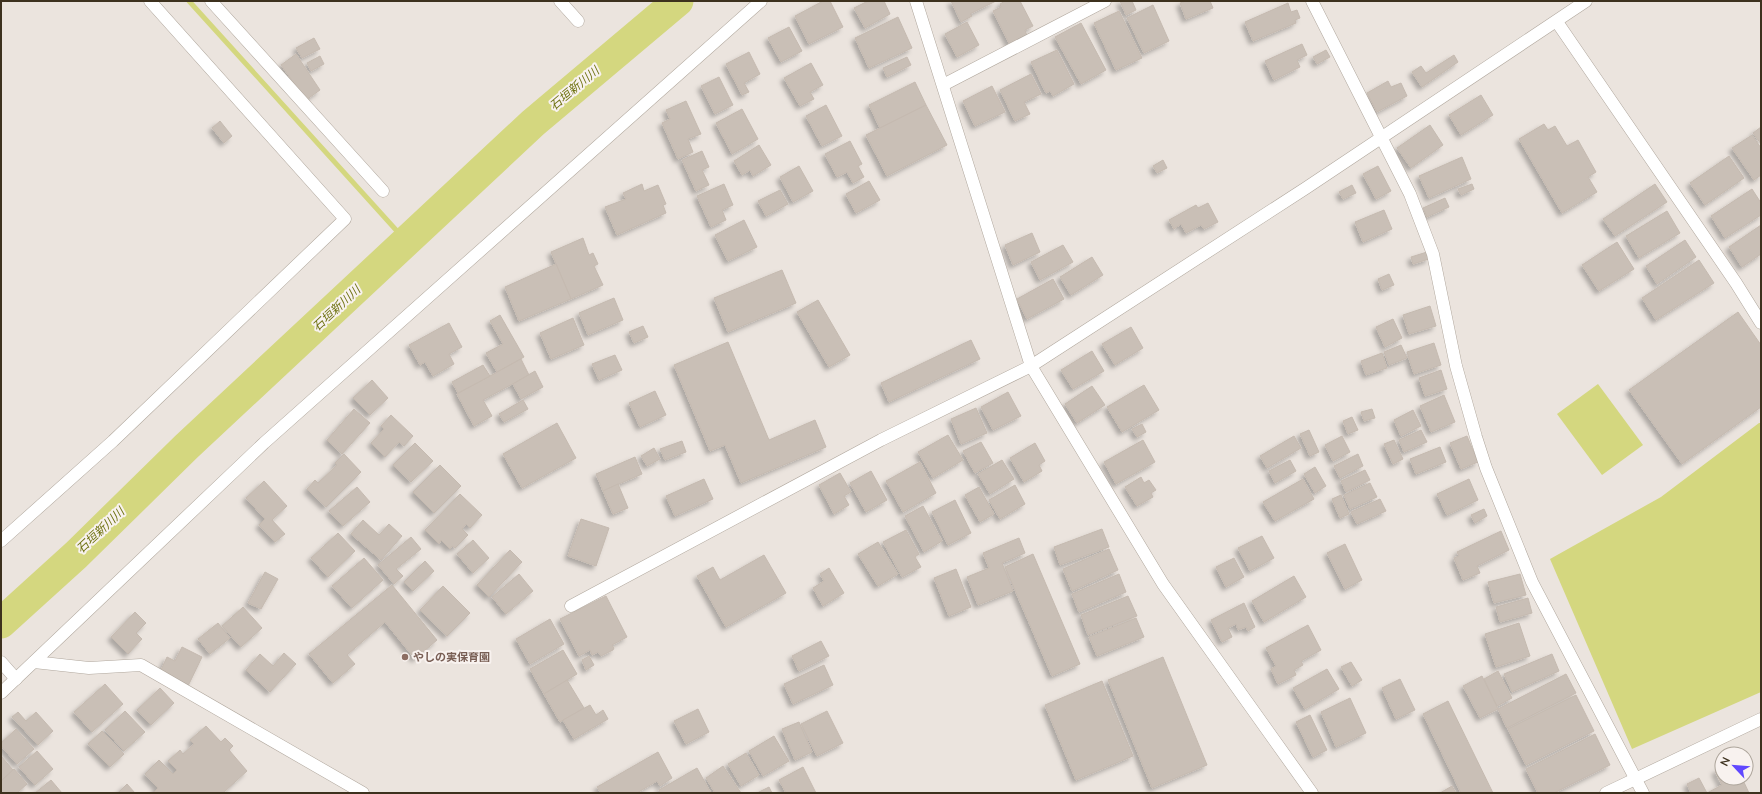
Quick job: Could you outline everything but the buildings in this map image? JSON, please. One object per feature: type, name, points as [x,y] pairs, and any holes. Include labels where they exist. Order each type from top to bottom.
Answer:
[{"type":"street","points":[[1,541],[112,441],[345,219],[150,1]]},
{"type":"street","points":[[211,1],[383,191]]},
{"type":"street","points":[[560,1],[578,21]]},
{"type":"street","points":[[1,693],[264,443],[761,1]]},
{"type":"street","points":[[916,1],[1031,366],[1163,584],[1312,793]]},
{"type":"street","points":[[943,85],[1105,1]]},
{"type":"street","points":[[1312,1],[1410,194],[1433,254],[1456,366],[1486,468],[1532,582],[1643,793]]},
{"type":"street","points":[[571,606],[881,440],[1031,366],[1557,22],[1586,1]]},
{"type":"street","points":[[1557,22],[1736,283],[1761,323]]},
{"type":"street","points":[[1,662],[16,679]]},
{"type":"street","points":[[34,662],[89,668],[141,665],[363,793]]},
{"type":"street","points":[[1606,793],[1634,778],[1761,719]]},
{"type":"shaded area","points":[[1598,384],[1643,445],[1602,475],[1557,414]]},
{"type":"shaded area","points":[[1761,423],[1761,692],[1632,749],[1550,559],[1661,497]]},
{"type":"waterway","points":[[189,1],[406,241]]},
{"type":"waterway","name":"石垣新川川","points":[[1,623],[76,555],[186,447],[533,123],[678,1]]},
{"type":"place","name":"やしの実保育園","points":[[405,657]]}]
